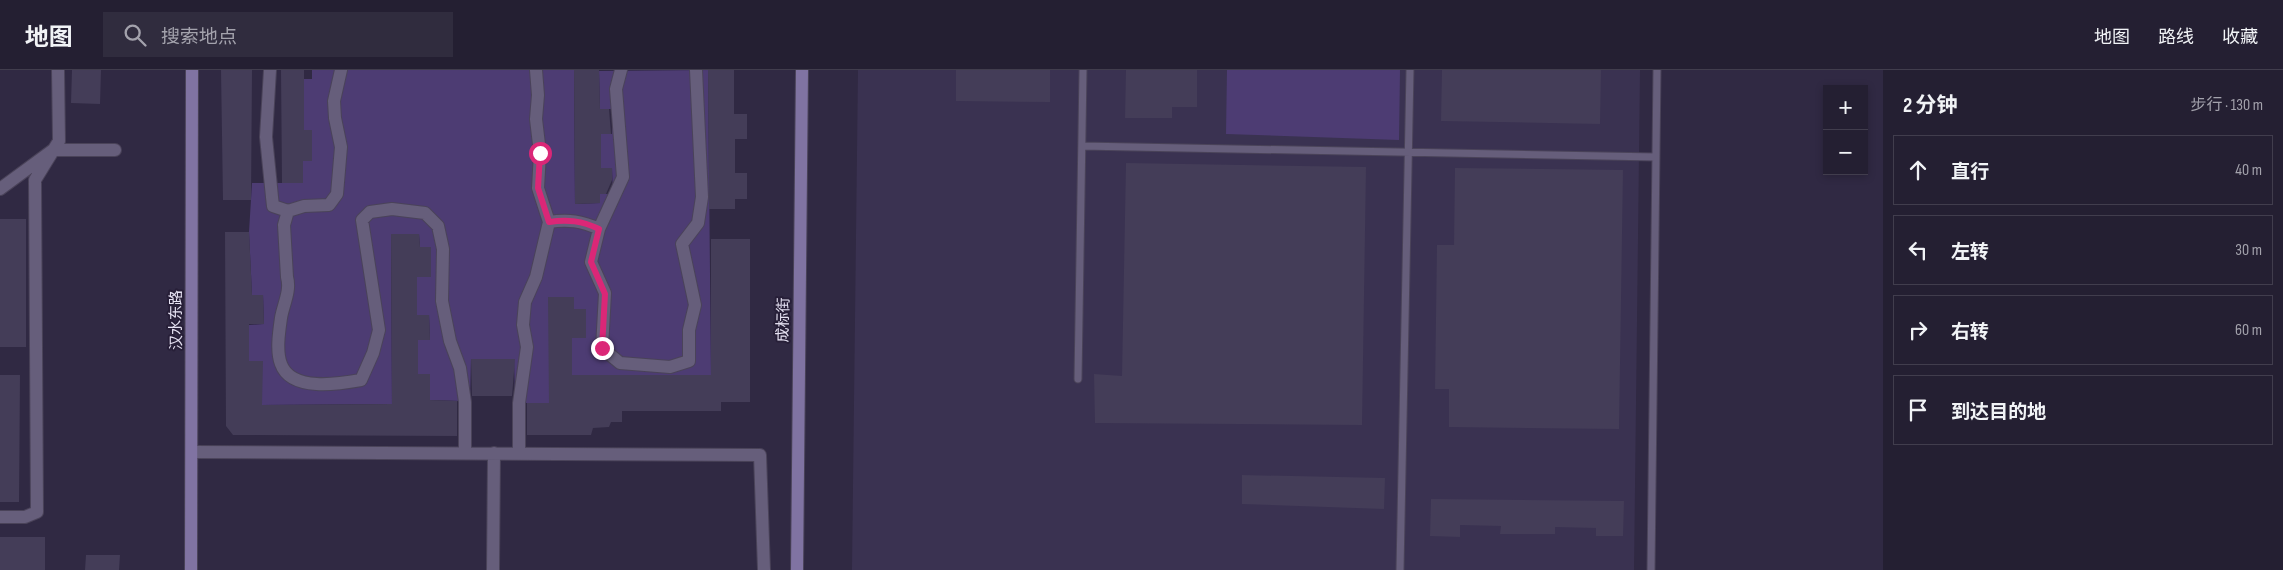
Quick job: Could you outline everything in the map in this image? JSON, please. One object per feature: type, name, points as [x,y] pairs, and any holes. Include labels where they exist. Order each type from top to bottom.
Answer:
[{"type":"street","points":[[0,189],[30,175],[58,142],[58,70]]},
{"type":"street","name":"汉水东路","points":[[191,570],[192,70]]},
{"type":"street","points":[[270,70],[266,137],[273,206],[288,211],[304,206],[329,205],[337,194],[341,146],[335,118],[334,101],[341,70]]},
{"type":"street","points":[[519,453],[519,403],[527,347],[523,325],[525,302],[536,277],[549,222],[538,188],[540,153],[536,119],[538,95],[536,70]]},
{"type":"street","points":[[621,70],[616,89],[623,177],[599,229],[591,262],[605,294],[602,348],[620,363],[670,367],[689,361],[689,330],[695,305],[682,244],[698,223],[702,197],[696,70]]},
{"type":"street","name":"成标街","points":[[797,570],[802,70]]},
{"type":"street","points":[[53,150],[115,150]]},
{"type":"street","points":[[0,517],[25,517],[37,512],[30,175]]},
{"type":"street","points":[[288,211],[284,225],[289,285],[281,319],[278,351],[281,365],[288,375],[313,385],[337,385],[361,380],[373,353],[379,330],[362,220],[370,212],[392,209],[425,213],[438,226],[443,249],[442,301],[450,341],[460,368],[465,402],[465,453]]},
{"type":"street","points":[[549,222],[564,220],[583,222],[599,229]]},
{"type":"street","points":[[192,452],[760,455],[764,570]]},
{"type":"street","points":[[493,570],[494,453]]},
{"type":"lane","points":[[1078,378],[1083,70]]},
{"type":"lane","points":[[1400,570],[1410,70]]},
{"type":"lane","points":[[1651,570],[1658,70]]},
{"type":"lane","points":[[1082,146],[1656,157]]},
{"type":"shaded area","points":[[312,70],[574,70],[575,204],[600,203],[600,194],[613,194],[612,168],[601,168],[601,134],[612,134],[612,109],[600,109],[599,71],[708,70],[711,375],[572,375],[572,338],[586,337],[586,309],[574,309],[574,297],[549,297],[549,403],[525,403],[515,396],[514,359],[471,359],[470,404],[461,401],[430,400],[430,374],[418,374],[418,340],[430,340],[429,315],[417,315],[417,277],[431,277],[431,247],[420,247],[419,234],[391,234],[392,404],[262,405],[249,361],[249,325],[264,324],[263,295],[252,295],[249,232],[252,183],[303,183],[303,161],[312,160],[312,130],[304,130],[304,79],[312,79]]},
{"type":"shaded area","points":[[858,70],[1640,70],[1634,570],[852,570]]},
{"type":"shaded area","points":[[1227,70],[1400,70],[1399,140],[1226,134]]},
{"type":"building","points":[[72,70],[101,70],[100,104],[71,103]]},
{"type":"building","points":[[221,70],[252,70],[251,200],[223,200]]},
{"type":"building","points":[[281,70],[304,70],[304,130],[312,130],[312,161],[303,161],[303,183],[282,183]]},
{"type":"building","points":[[574,70],[599,70],[600,109],[609,109],[611,134],[601,134],[601,168],[612,168],[612,180],[606,194],[600,194],[600,203],[575,204]]},
{"type":"building","points":[[708,70],[734,70],[734,114],[747,114],[747,139],[735,139],[735,173],[747,173],[747,199],[735,199],[735,209],[709,209]]},
{"type":"building","points":[[956,70],[1050,70],[1050,102],[956,101]]},
{"type":"building","points":[[1126,70],[1197,70],[1197,107],[1172,107],[1172,118],[1125,118]]},
{"type":"building","points":[[1442,70],[1601,70],[1600,124],[1441,121]]},
{"type":"building","points":[[1126,163],[1366,167],[1362,425],[1095,423],[1094,374],[1122,376]]},
{"type":"building","points":[[1455,168],[1623,170],[1619,429],[1449,427],[1449,389],[1435,389],[1437,245],[1454,245]]},
{"type":"building","points":[[0,219],[26,219],[26,347],[0,347]]},
{"type":"building","points":[[225,232],[249,232],[252,295],[263,295],[264,324],[249,324],[249,361],[263,361],[262,405],[392,404],[391,234],[419,234],[420,247],[431,247],[431,277],[417,277],[417,315],[429,315],[430,340],[418,340],[418,374],[430,374],[430,400],[457,401],[457,436],[233,435],[226,426]]},
{"type":"building","points":[[711,239],[750,239],[750,402],[721,402],[721,411],[622,411],[622,422],[611,422],[609,427],[593,428],[591,435],[527,435],[527,403],[549,403],[548,297],[574,297],[574,309],[586,309],[586,338],[572,338],[572,375],[711,375]]},
{"type":"building","points":[[471,359],[515,359],[512,396],[472,396]]},
{"type":"building","points":[[0,375],[20,375],[19,502],[0,502]]},
{"type":"building","points":[[1242,475],[1385,478],[1384,509],[1242,504]]},
{"type":"building","points":[[1431,499],[1624,501],[1623,536],[1596,536],[1596,528],[1555,527],[1555,534],[1500,534],[1501,526],[1460,525],[1460,537],[1430,536]]},
{"type":"building","points":[[0,537],[45,537],[45,570],[0,570]]},
{"type":"building","points":[[86,555],[120,555],[119,570],[85,570]]},
{"type":"route","points":[[540,153],[537,176],[538,188],[549,222],[564,220],[583,222],[599,229],[591,262],[605,294],[602,348]]}]
